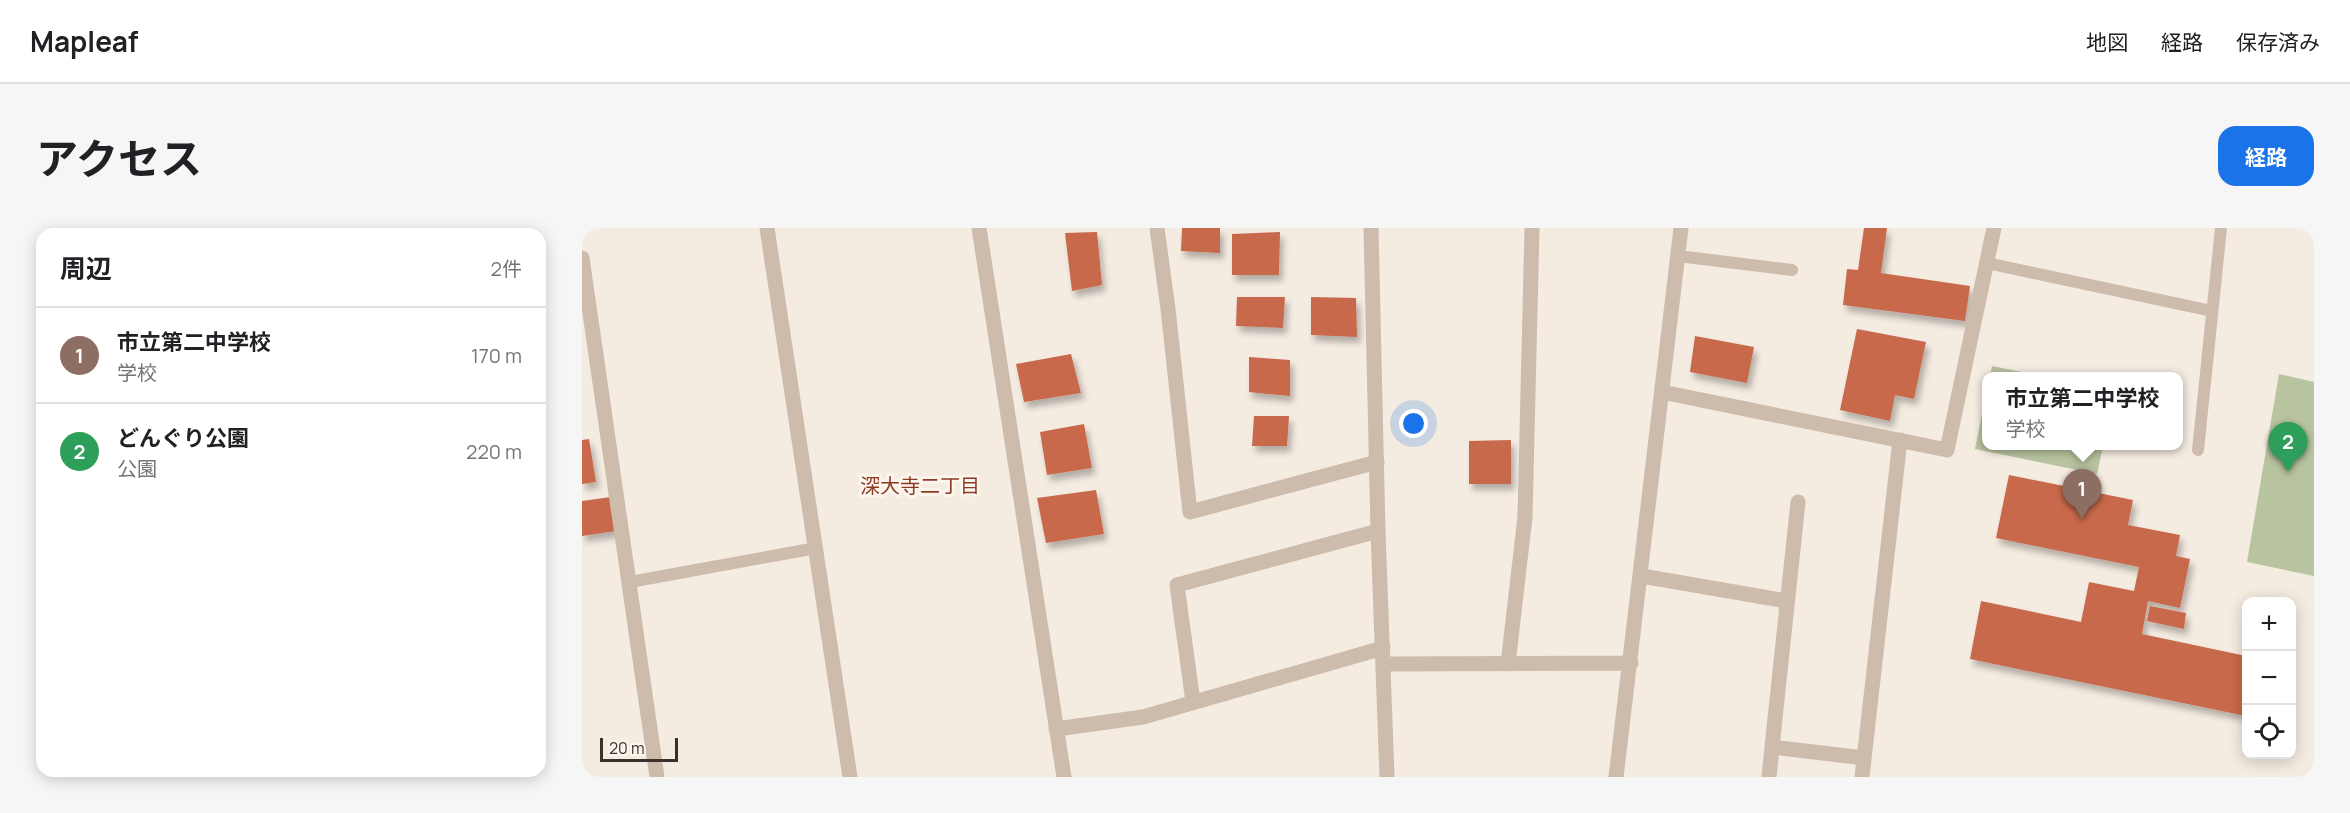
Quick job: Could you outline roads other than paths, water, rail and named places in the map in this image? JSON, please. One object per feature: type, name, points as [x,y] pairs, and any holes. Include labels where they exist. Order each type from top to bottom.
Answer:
[{"type":"street","points":[[767,228],[850,777]]},
{"type":"street","points":[[979,228],[1064,777]]},
{"type":"street","points":[[1157,228],[1190,512],[1377,462]]},
{"type":"street","points":[[1371,228],[1378,531],[1387,777]]},
{"type":"street","points":[[1508,664],[1525,517],[1532,228]]},
{"type":"street","points":[[1616,777],[1682,228]]},
{"type":"street","points":[[1662,392],[1947,450],[1994,228]]},
{"type":"street","points":[[582,258],[657,777]]},
{"type":"street","points":[[1862,777],[1900,440]]},
{"type":"street","points":[[1772,747],[1798,502]]},
{"type":"street","points":[[1193,702],[1177,585],[1378,531]]},
{"type":"street","points":[[1641,576],[1787,601],[1769,777]]},
{"type":"street","points":[[1056,729],[1143,717],[1383,648]]},
{"type":"street","points":[[1384,664],[1631,663]]},
{"type":"street","points":[[1772,747],[1864,758]]},
{"type":"lane","points":[[2198,450],[2221,228]]},
{"type":"lane","points":[[1678,256],[1792,270]]},
{"type":"lane","points":[[1987,263],[2212,311]]},
{"type":"lane","points":[[630,582],[816,548]]},
{"type":"place","name":"どんぐり公園","points":[[2288,472]]},
{"type":"place","name":"市立第二中学校","points":[[2082,519]]},
{"type":"district","name":"深大寺二丁目","points":[[920,486]]}]
